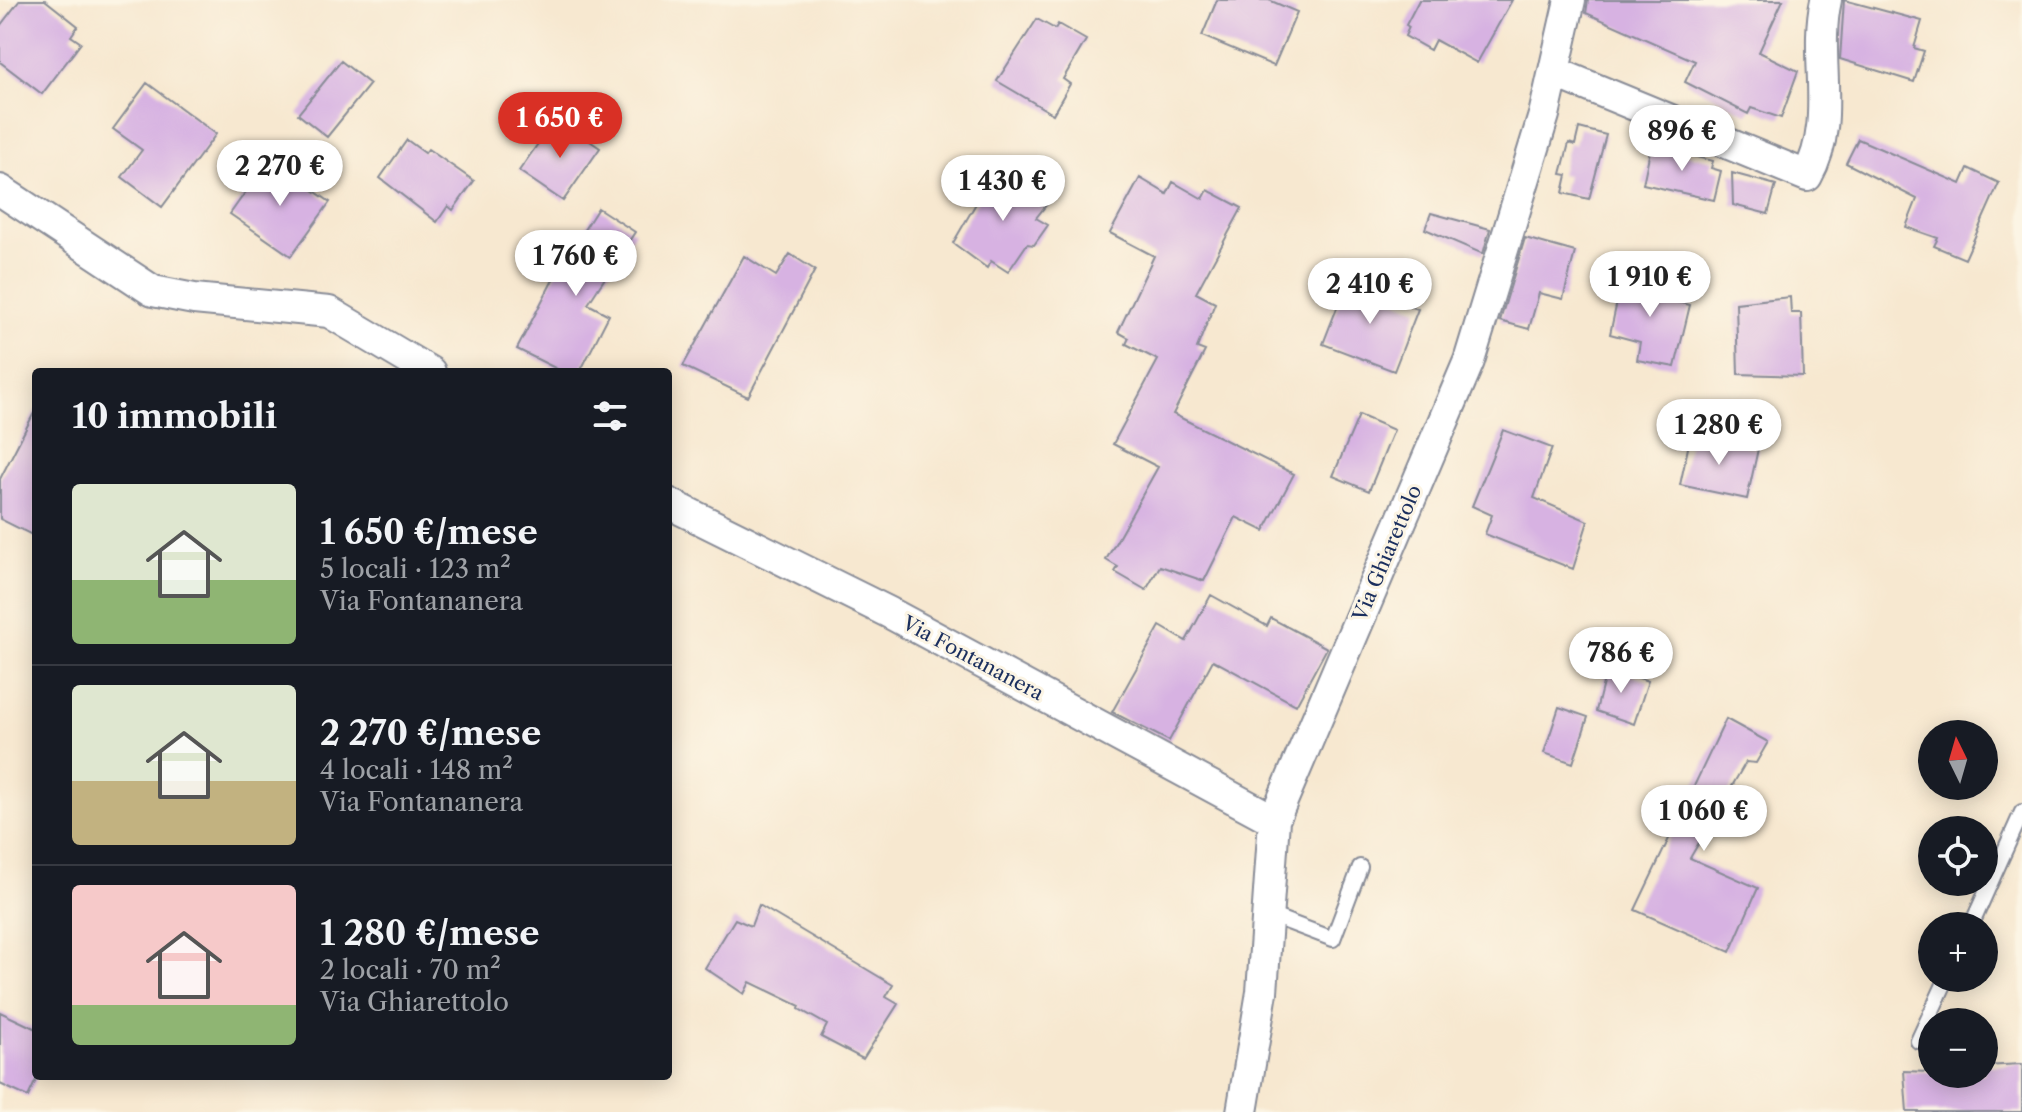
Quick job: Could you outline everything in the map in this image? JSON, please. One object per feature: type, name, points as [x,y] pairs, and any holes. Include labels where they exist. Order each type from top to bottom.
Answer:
[{"type":"street","name":"Via Ghiarettolo","points":[[1242,1112],[1262,992],[1274,820],[1469,361],[1544,115],[1570,0]]},
{"type":"street","points":[[1554,72],[1807,176],[1818,157],[1826,90],[1820,49],[1826,0]]},
{"type":"street","points":[[0,190],[153,291],[194,299],[329,312],[423,368]]},
{"type":"street","name":"Via Fontananera","points":[[672,505],[888,612],[1274,820]]},
{"type":"lane","points":[[1977,912],[2022,812]]},
{"type":"lane","points":[[1267,914],[1333,939],[1360,867]]},
{"type":"building","points":[[20,0],[45,0],[78,26],[71,36],[81,43],[42,94],[0,62],[0,26]]},
{"type":"building","points":[[1217,0],[1269,0],[1297,12],[1274,66],[1202,36]]},
{"type":"building","points":[[1419,0],[1512,0],[1477,63],[1435,40],[1430,50],[1405,36],[1409,27],[1406,25]]},
{"type":"building","points":[[1588,0],[1783,0],[1759,52],[1798,71],[1781,118],[1751,108],[1748,114],[1685,82],[1695,61],[1586,13]]},
{"type":"building","points":[[1844,0],[1922,21],[1914,48],[1924,51],[1914,82],[1840,59]]},
{"type":"building","points":[[1037,19],[1055,29],[1058,24],[1086,40],[1063,79],[1070,84],[1053,114],[997,81]]},
{"type":"building","points":[[341,61],[370,84],[327,137],[298,114]]},
{"type":"building","points":[[147,83],[216,134],[162,207],[122,177],[142,150],[113,129]]},
{"type":"building","points":[[556,118],[600,148],[563,201],[519,171]]},
{"type":"building","points":[[1579,128],[1606,135],[1589,199],[1563,193],[1567,175],[1561,174],[1569,143],[1575,145]]},
{"type":"building","points":[[1858,139],[1961,184],[1968,168],[1999,183],[1965,259],[1934,246],[1938,238],[1906,227],[1917,199],[1846,163]]},
{"type":"building","points":[[407,140],[425,153],[428,149],[474,181],[453,210],[448,206],[437,222],[380,178]]},
{"type":"building","points":[[1651,146],[1713,161],[1711,168],[1721,171],[1714,200],[1643,184]]},
{"type":"building","points":[[269,159],[330,202],[291,256],[230,214]]},
{"type":"building","points":[[1004,171],[1051,199],[1036,218],[1048,225],[1034,245],[1027,244],[1008,272],[991,261],[987,268],[953,243],[985,188],[992,192]]},
{"type":"building","points":[[1732,173],[1776,185],[1768,214],[1733,205]]},
{"type":"building","points":[[1140,178],[1167,194],[1173,182],[1203,199],[1208,190],[1242,208],[1196,293],[1215,303],[1197,348],[1205,351],[1173,414],[1294,474],[1264,531],[1236,517],[1204,581],[1160,566],[1146,590],[1115,572],[1118,567],[1106,560],[1158,467],[1113,444],[1158,360],[1126,344],[1129,338],[1118,332],[1154,256],[1110,233]]},
{"type":"building","points":[[598,208],[635,232],[588,304],[609,315],[582,368],[555,368],[517,349],[556,274]]},
{"type":"building","points":[[1431,213],[1490,229],[1483,254],[1425,229]]},
{"type":"building","points":[[1525,238],[1575,252],[1563,299],[1539,293],[1529,329],[1500,321]]},
{"type":"building","points":[[790,254],[815,270],[748,397],[683,366],[744,256],[776,276]]},
{"type":"building","points":[[1624,270],[1664,280],[1660,298],[1690,305],[1675,367],[1637,360],[1640,342],[1610,334]]},
{"type":"building","points":[[1347,282],[1418,309],[1394,371],[1323,344]]},
{"type":"building","points":[[1790,297],[1791,313],[1801,313],[1803,376],[1738,374],[1736,303]]},
{"type":"building","points":[[1359,415],[1394,430],[1369,491],[1333,476]]},
{"type":"building","points":[[32,417],[32,535],[0,519],[0,479]]},
{"type":"building","points":[[1503,430],[1552,448],[1534,498],[1588,521],[1573,569],[1485,534],[1492,515],[1472,506]]},
{"type":"building","points":[[1691,434],[1758,449],[1747,499],[1680,485]]},
{"type":"building","points":[[1211,595],[1267,626],[1271,618],[1327,648],[1296,705],[1213,660],[1169,741],[1112,712],[1160,626],[1186,641]]},
{"type":"building","points":[[1607,667],[1648,681],[1634,724],[1596,711]]},
{"type":"building","points":[[1559,707],[1588,717],[1573,763],[1544,753]]},
{"type":"building","points":[[1726,719],[1768,742],[1756,763],[1746,762],[1690,858],[1758,888],[1730,952],[1635,910]]},
{"type":"building","points":[[759,905],[893,985],[886,997],[898,1004],[863,1059],[821,1037],[827,1025],[799,1009],[800,1006],[750,982],[744,994],[705,968],[735,919],[751,926]]},
{"type":"building","points":[[0,1012],[32,1027],[32,1080],[36,1080],[28,1097],[0,1084]]},
{"type":"building","points":[[2022,1064],[2022,1112],[1907,1112],[1904,1071],[1918,1072],[1918,1088],[1998,1088],[1998,1065]]}]
